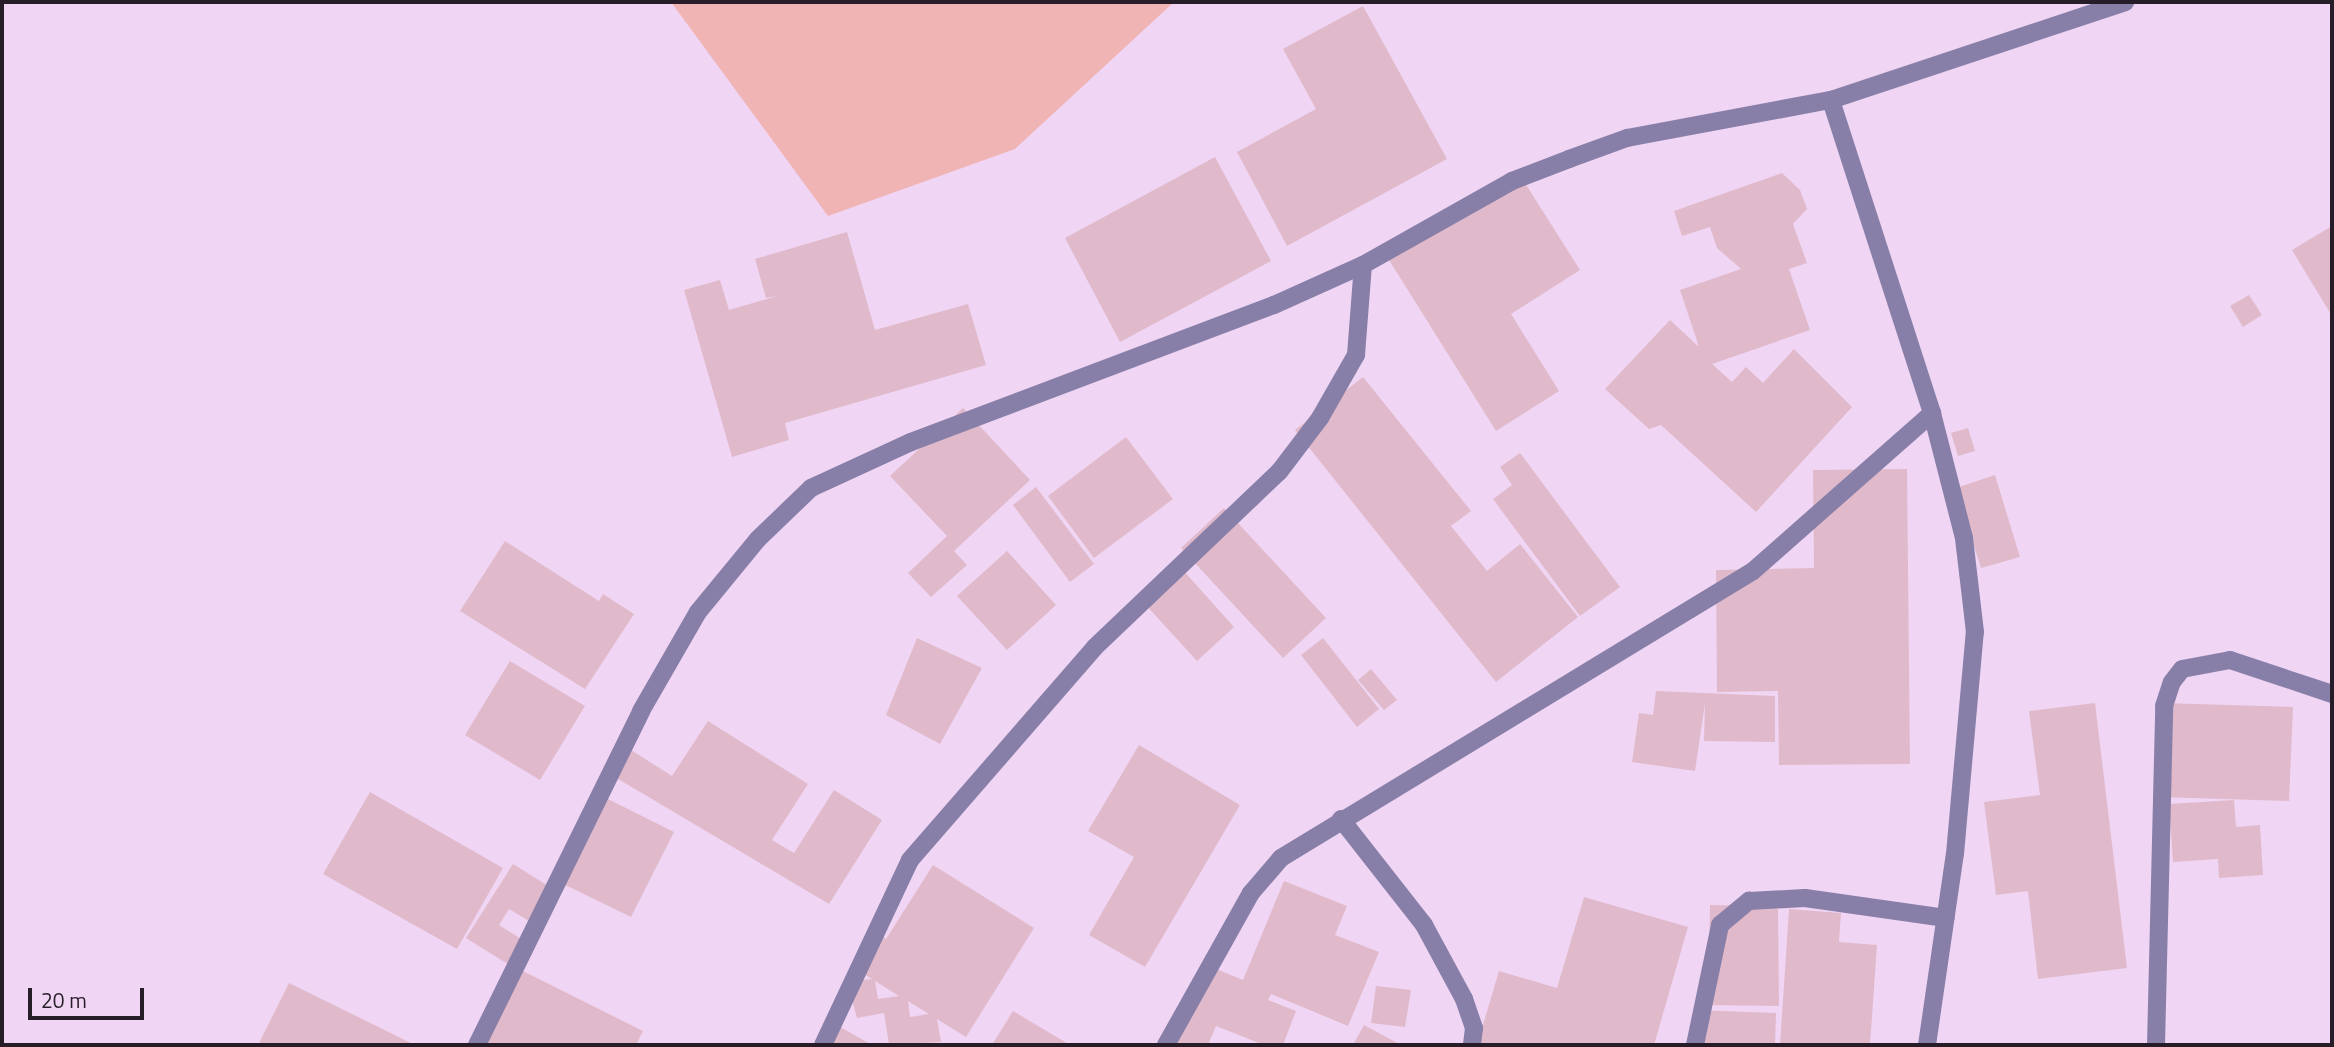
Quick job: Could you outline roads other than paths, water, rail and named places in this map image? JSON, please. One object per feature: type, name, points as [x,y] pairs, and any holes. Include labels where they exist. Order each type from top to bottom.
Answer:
[{"type":"street","points":[[477,1045],[641,710],[698,612],[758,539],[811,488],[911,442],[1274,305],[1363,265],[1512,181],[1628,138],[1831,100],[2125,2]]},
{"type":"street","points":[[1831,100],[1932,413],[1964,538],[1975,632],[1946,918],[1927,1045]]},
{"type":"street","points":[[823,1045],[910,860],[1077,667],[1279,472],[1320,418],[1356,355],[1363,265]]},
{"type":"street","points":[[1166,1045],[1251,893],[1281,858],[1752,571],[1932,413]]},
{"type":"street","points":[[2156,1045],[2164,706],[2172,682],[2182,669],[2230,660],[2332,694]]},
{"type":"street","points":[[1341,819],[1424,925],[1464,999],[1474,1028],[1472,1045]]},
{"type":"street","points":[[1695,1045],[1720,925],[1749,901],[1805,898],[1946,918]]}]
